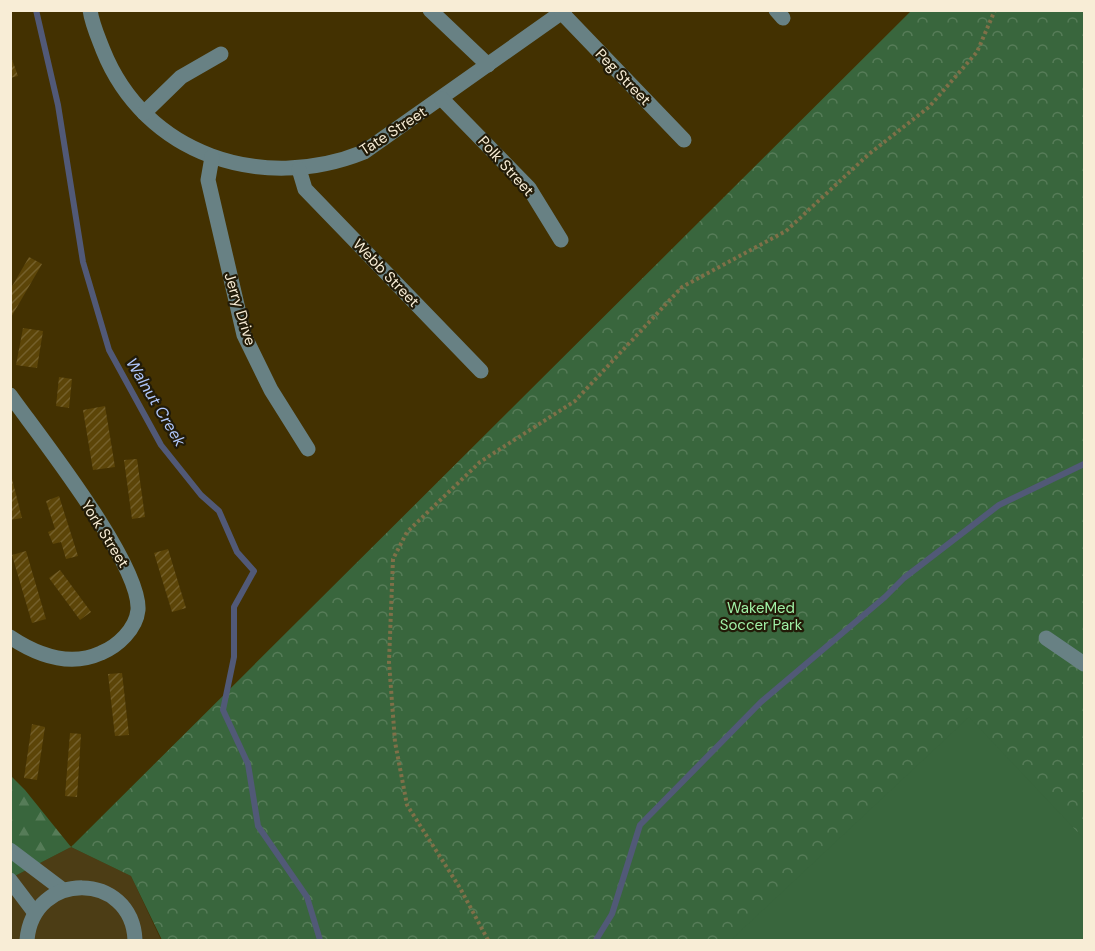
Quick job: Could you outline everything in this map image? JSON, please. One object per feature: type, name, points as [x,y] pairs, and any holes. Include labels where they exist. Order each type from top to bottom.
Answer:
[{"type":"street","points":[[430,10],[488,65]]},
{"type":"street","name":"Tate Street","points":[[92,13],[112,71],[125,94],[144,113],[179,140],[212,157],[242,166],[299,169],[330,164],[364,152],[564,12]]},
{"type":"street","name":"Peg Street","points":[[564,12],[684,140]]},
{"type":"street","points":[[144,113],[181,77],[221,54]]},
{"type":"street","name":"Polk Street","points":[[442,99],[529,188],[561,240]]},
{"type":"street","name":"Jerry Drive","points":[[212,157],[208,180],[244,335],[271,390],[308,448]]},
{"type":"street","name":"Webb Street","points":[[299,169],[304,189],[481,371]]},
{"type":"street","name":"York Street","points":[[10,395],[107,533],[128,570],[137,594],[138,610],[134,623],[112,648],[80,660],[44,655],[10,637]]},
{"type":"street","points":[[1046,638],[1084,664]]},
{"type":"street","points":[[10,850],[63,890]]},
{"type":"street","points":[[10,880],[35,912]]},
{"type":"street","points":[[27,940],[28,929],[35,912],[46,899],[63,890],[81,887],[99,890],[115,899],[128,913],[135,930],[135,940]]},
{"type":"path","points":[[488,940],[460,888],[407,805],[396,742],[389,662],[393,559],[407,532],[480,462],[575,402],[682,287],[786,231],[869,154],[929,107],[977,52],[995,10]]},
{"type":"shaded area","points":[[71,847],[131,876],[161,940],[11,940],[11,878]]},
{"type":"green space","name":"WakeMed Soccer Park","points":[[911,11],[1084,11],[1084,940],[162,940],[131,876],[71,847]]},
{"type":"green space","points":[[969,717],[1084,839],[1084,940],[731,940]]},
{"type":"green space","points":[[10,775],[71,847],[11,878]]},
{"type":"building","points":[[10,54],[18,76],[10,78]]},
{"type":"building","points":[[29,257],[42,264],[10,319],[10,290]]},
{"type":"building","points":[[23,328],[43,331],[37,368],[16,365]]},
{"type":"building","points":[[59,377],[72,379],[69,408],[56,406]]},
{"type":"building","points":[[105,406],[115,467],[93,470],[83,410]]},
{"type":"building","points":[[137,459],[145,517],[132,519],[124,460]]},
{"type":"building","points":[[10,471],[22,518],[10,520]]},
{"type":"building","points":[[59,496],[78,556],[66,559],[61,542],[53,544],[48,532],[55,529],[46,501]]},
{"type":"building","points":[[168,549],[186,608],[172,612],[154,553]]},
{"type":"building","points":[[26,551],[46,619],[32,623],[12,555]]},
{"type":"building","points":[[60,570],[91,612],[80,620],[49,578]]},
{"type":"building","points":[[122,673],[129,735],[115,736],[108,674]]},
{"type":"building","points":[[32,724],[45,727],[37,780],[24,778]]},
{"type":"building","points":[[70,733],[81,734],[77,797],[65,796]]},
{"type":"waterway","name":"Walnut Creek","points":[[36,10],[58,105],[83,262],[109,350],[161,445],[201,495],[219,511],[237,552],[254,571],[234,607],[234,657],[223,710],[248,764],[258,826],[307,897],[320,940]]},
{"type":"waterway","points":[[596,940],[612,914],[640,825],[761,702],[885,597],[904,578],[999,505],[1084,464]]}]
